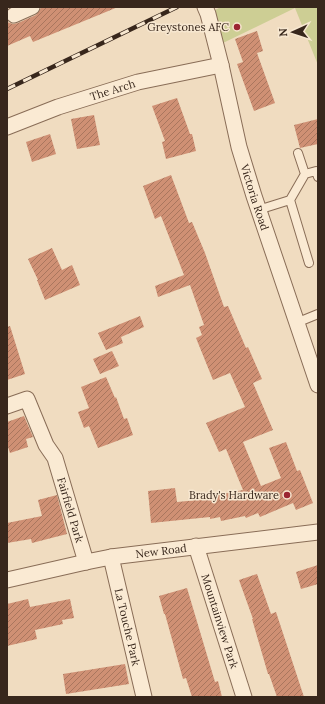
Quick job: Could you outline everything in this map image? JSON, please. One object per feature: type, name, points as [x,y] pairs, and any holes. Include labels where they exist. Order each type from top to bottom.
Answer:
[{"type":"street","points":[[14,15],[32,7]]},
{"type":"street","name":"Victoria Road","points":[[205,7],[222,64],[236,138],[258,210],[318,385]]},
{"type":"street","name":"The Arch","points":[[7,127],[58,107],[138,82],[222,64]]},
{"type":"street","name":"Fairfield Park","points":[[7,406],[27,399],[46,445],[55,458],[86,562]]},
{"type":"street","name":"New Road","points":[[7,580],[111,557],[318,532]]},
{"type":"street","name":"Mountainview Park","points":[[196,546],[244,697]]},
{"type":"street","name":"La Touche Park","points":[[111,557],[144,697]]},
{"type":"lane","points":[[298,153],[305,174]]},
{"type":"lane","points":[[258,210],[290,200],[305,174],[316,171],[318,177]]},
{"type":"lane","points":[[290,200],[309,263]]},
{"type":"lane","points":[[296,322],[318,314]]},
{"type":"green space","name":"Greystones AFC","points":[[221,7],[318,7],[318,65],[295,8],[223,43],[213,11]]},
{"type":"building","points":[[118,7],[33,42],[30,36],[7,46],[7,22],[13,24],[18,23],[36,15],[41,8]]},
{"type":"building","points":[[257,31],[263,51],[257,53],[275,103],[254,111],[237,64],[243,62],[235,39]]},
{"type":"building","points":[[177,98],[190,134],[192,134],[196,151],[166,159],[162,142],[165,141],[152,106]]},
{"type":"building","points":[[94,115],[100,145],[77,149],[71,119]]},
{"type":"building","points":[[318,119],[318,144],[300,148],[294,125]]},
{"type":"building","points":[[50,134],[56,154],[32,162],[26,142]]},
{"type":"building","points":[[171,175],[189,223],[192,222],[205,253],[224,307],[228,306],[246,348],[248,347],[262,379],[253,383],[273,430],[243,442],[261,486],[281,478],[269,448],[286,442],[297,471],[300,470],[313,503],[296,510],[293,503],[260,517],[258,513],[246,518],[245,516],[221,521],[220,517],[210,519],[210,517],[151,523],[148,491],[175,488],[177,502],[208,499],[208,497],[243,490],[226,449],[219,452],[206,423],[245,407],[230,373],[213,380],[196,338],[202,335],[199,327],[204,325],[190,285],[158,297],[155,286],[184,275],[161,216],[155,219],[143,186]]},
{"type":"building","points":[[52,248],[62,270],[72,265],[80,285],[45,300],[28,259]]},
{"type":"building","points":[[140,316],[144,327],[121,337],[123,343],[106,350],[98,333]]},
{"type":"building","points":[[10,326],[25,374],[7,380],[7,327]]},
{"type":"building","points":[[112,351],[119,366],[100,374],[93,359]]},
{"type":"building","points":[[106,377],[115,398],[116,397],[124,419],[127,418],[133,435],[98,448],[89,426],[84,428],[78,412],[89,408],[81,387]]},
{"type":"building","points":[[24,416],[33,437],[26,439],[28,447],[10,453],[7,444],[7,422]]},
{"type":"building","points":[[57,495],[67,534],[32,543],[31,539],[7,543],[7,523],[42,516],[38,500]]},
{"type":"building","points":[[318,565],[318,584],[301,589],[296,572]]},
{"type":"building","points":[[257,574],[271,614],[276,612],[304,697],[277,697],[268,674],[253,619],[239,580]]},
{"type":"building","points":[[187,588],[215,682],[218,681],[222,697],[192,697],[186,678],[183,679],[159,596]]},
{"type":"building","points":[[28,599],[30,607],[70,599],[74,618],[62,620],[63,624],[35,630],[37,639],[7,646],[7,604]]},
{"type":"building","points":[[125,664],[129,684],[66,694],[63,674]]},
{"type":"railway","points":[[7,89],[177,7]]},
{"type":"place","name":"Greystones AFC","points":[[237,27]]},
{"type":"place","name":"Brady's Hardware","points":[[287,495]]}]
